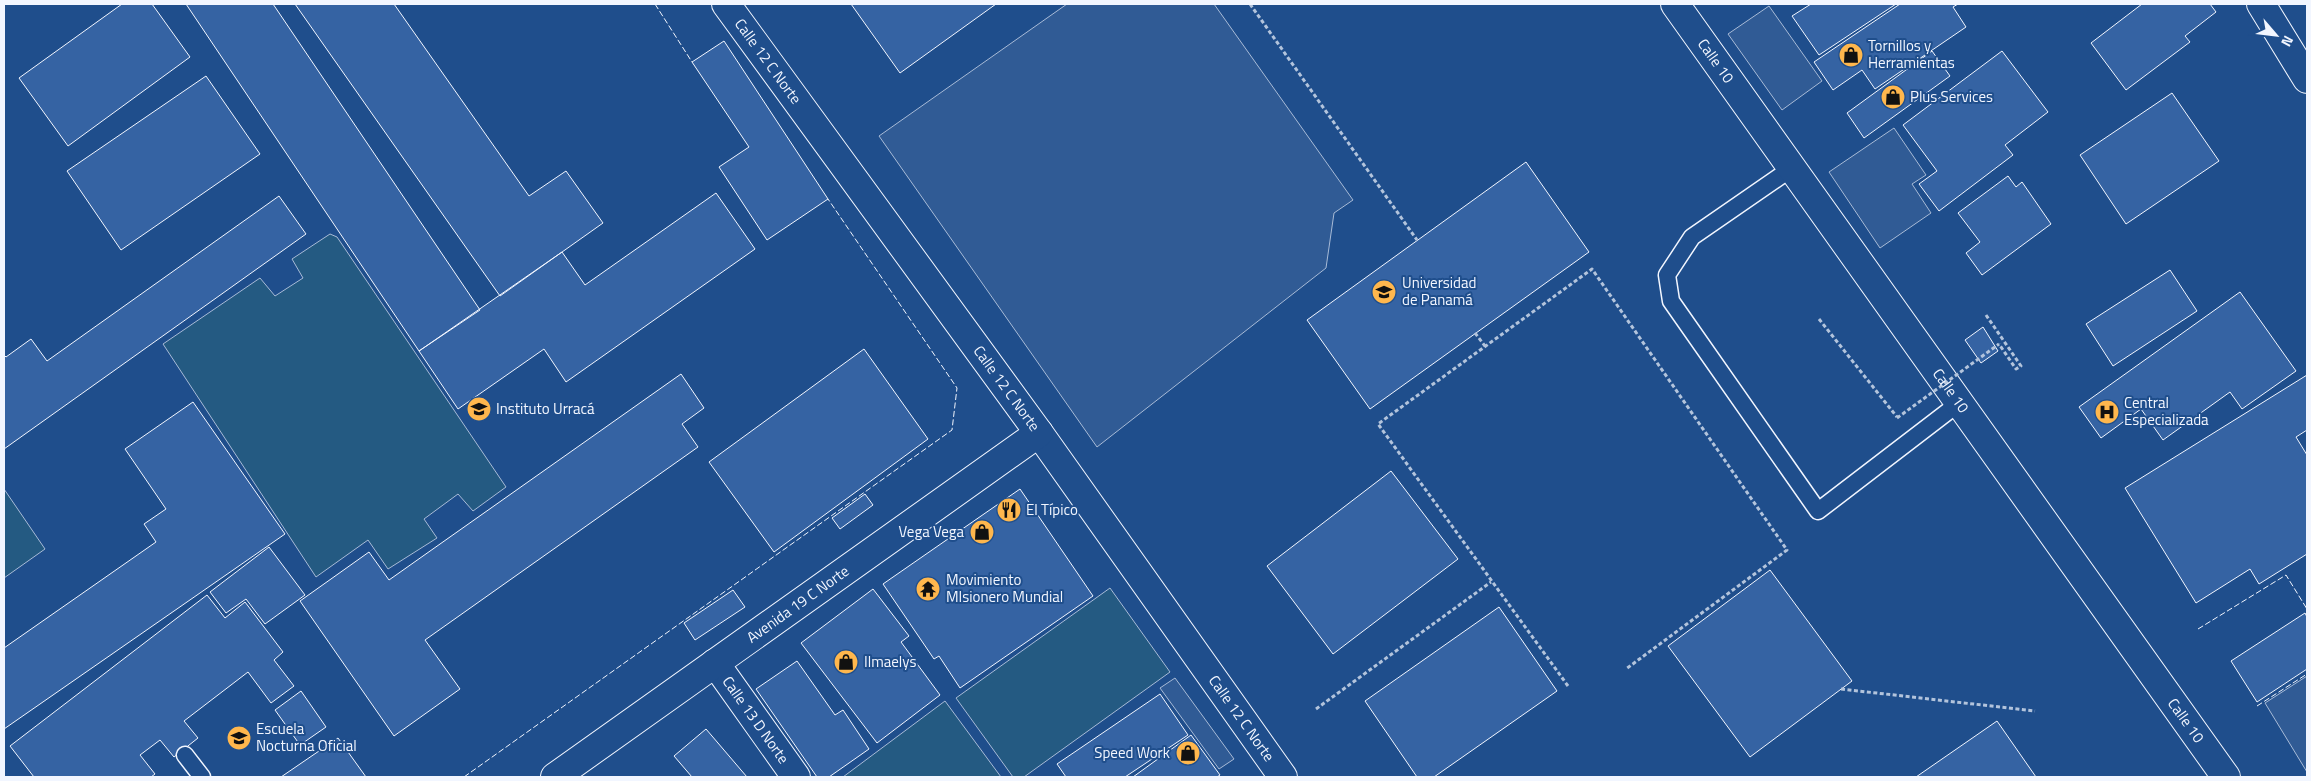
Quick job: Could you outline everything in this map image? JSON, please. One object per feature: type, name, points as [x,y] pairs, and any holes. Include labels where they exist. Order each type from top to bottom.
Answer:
[{"type":"street","name":"Calle 12 C Norte","points":[[726,4],[1039,433],[1283,777]]},
{"type":"street","name":"Calle 10","points":[[1674,4],[2226,777]]},
{"type":"street","points":[[2261,4],[2307,79]]},
{"type":"street","name":"Avenida 19 C Norte","points":[[570,773],[715,663],[1039,433]]},
{"type":"street","name":"Calle 13 D Norte","points":[[715,663],[796,777]]},
{"type":"lane","points":[[1792,168],[1692,237],[1667,275],[1671,301],[1818,511],[1959,403]]},
{"type":"lane","points":[[185,755],[202,777]]},
{"type":"path","points":[[1250,4],[1417,240]]},
{"type":"path","points":[[1568,686],[1378,424],[1592,269],[1787,550],[1626,669]]},
{"type":"path","points":[[1819,319],[1897,418],[1998,344],[2016,368],[2021,366],[1986,315]]},
{"type":"path","points":[[1475,333],[1485,346]]},
{"type":"path","points":[[1316,709],[1491,582]]},
{"type":"path","points":[[1841,689],[2035,711]]},
{"type":"shaded area","points":[[1067,4],[1214,4],[1353,200],[1334,213],[1326,268],[1097,447],[879,136]]},
{"type":"shaded area","points":[[1769,6],[1822,81],[1782,110],[1728,34]]},
{"type":"shaded area","points":[[1894,128],[1926,175],[1912,184],[1931,213],[1880,248],[1829,172]]},
{"type":"shaded area","points":[[330,234],[337,237],[506,487],[473,511],[458,494],[424,519],[437,538],[388,569],[368,540],[316,577],[163,344],[260,278],[275,296],[303,278],[292,259]]},
{"type":"shaded area","points":[[4,489],[45,549],[4,578]]},
{"type":"shaded area","points":[[1110,588],[1170,672],[1024,777],[1013,777],[956,698]]},
{"type":"shaded area","points":[[2307,676],[2307,772],[2265,703]]},
{"type":"shaded area","points":[[1175,678],[1234,759],[1219,769],[1160,688]]},
{"type":"shaded area","points":[[945,701],[1001,777],[843,777]]},
{"type":"building","points":[[122,4],[152,4],[190,57],[68,146],[19,78]]},
{"type":"building","points":[[186,4],[273,4],[480,310],[419,351]]},
{"type":"building","points":[[295,4],[394,4],[529,196],[566,171],[603,223],[500,296]]},
{"type":"building","points":[[851,4],[996,4],[900,73]]},
{"type":"building","points":[[1811,4],[1896,4],[1819,55],[1792,16]]},
{"type":"building","points":[[1900,4],[1958,4],[1953,7],[1966,27],[1875,89],[1862,70],[1833,90],[1814,62]]},
{"type":"building","points":[[2142,4],[2210,4],[2216,12],[2185,36],[2190,42],[2126,90],[2091,43]]},
{"type":"building","points":[[724,41],[828,199],[767,240],[719,167],[749,147],[692,62]]},
{"type":"building","points":[[1932,51],[1950,76],[1864,138],[1847,113]]},
{"type":"building","points":[[2002,51],[2048,112],[2005,145],[2013,155],[1939,211],[1919,184],[1937,171],[1903,125]]},
{"type":"building","points":[[206,76],[260,154],[121,250],[67,171]]},
{"type":"building","points":[[2172,93],[2219,161],[2126,224],[2080,155]]},
{"type":"building","points":[[1526,162],[1589,252],[1370,409],[1307,320]]},
{"type":"building","points":[[2008,176],[2016,187],[2022,182],[2051,224],[1982,275],[1966,253],[1980,242],[1958,213]]},
{"type":"building","points":[[716,193],[755,249],[566,382],[544,349],[458,409],[419,351],[562,252],[585,285]]},
{"type":"building","points":[[279,196],[306,234],[4,449],[4,355],[6,357],[31,339],[47,361]]},
{"type":"building","points":[[2170,270],[2197,311],[2113,366],[2086,324]]},
{"type":"building","points":[[2240,292],[2296,371],[2242,409],[2230,392],[2163,440],[2141,409],[2101,438],[2079,407]]},
{"type":"building","points":[[1983,327],[1998,351],[1981,363],[1965,340]]},
{"type":"building","points":[[864,349],[928,439],[774,552],[709,462]]},
{"type":"building","points":[[681,374],[704,408],[682,424],[698,447],[425,640],[460,689],[394,736],[300,601],[369,552],[389,580]]},
{"type":"building","points":[[2307,375],[2307,430],[2296,437],[2307,455],[2307,554],[2259,584],[2250,569],[2196,603],[2125,488]]},
{"type":"building","points":[[193,402],[285,534],[4,729],[4,648],[156,542],[144,524],[166,509],[125,449]]},
{"type":"building","points":[[1391,471],[1458,559],[1333,654],[1267,566]]},
{"type":"building","points":[[1020,489],[1093,596],[960,688],[939,656],[934,659],[883,584]]},
{"type":"building","points":[[865,494],[873,505],[840,529],[832,518]]},
{"type":"building","points":[[269,547],[305,595],[265,624],[246,599],[226,613],[210,592]]},
{"type":"building","points":[[1770,570],[1852,681],[1750,757],[1668,646]]},
{"type":"building","points":[[873,589],[909,636],[901,642],[940,695],[877,743],[801,643]]},
{"type":"building","points":[[733,590],[745,607],[695,640],[684,623]]},
{"type":"building","points":[[207,595],[225,618],[245,602],[283,652],[274,660],[294,686],[271,703],[248,672],[184,721],[198,738],[174,757],[160,740],[140,755],[155,774],[151,777],[34,777],[10,746]]},
{"type":"building","points":[[1499,607],[1557,691],[1434,777],[1417,777],[1365,701]]},
{"type":"building","points":[[2305,613],[2307,617],[2307,669],[2257,702],[2231,661]]},
{"type":"building","points":[[797,661],[835,715],[843,710],[869,749],[829,777],[817,777],[756,689]]},
{"type":"building","points":[[301,691],[326,727],[300,745],[275,710]]},
{"type":"building","points":[[1160,694],[1188,735],[1125,777],[1066,777],[1057,764]]},
{"type":"building","points":[[1997,721],[2036,777],[1916,777]]},
{"type":"building","points":[[706,729],[747,777],[692,777],[674,756]]},
{"type":"building","points":[[1191,735],[1220,775],[1217,777],[1133,777]]},
{"type":"building","points":[[338,738],[366,777],[281,777]]},
{"type":"fence","points":[[655,4],[692,62]]},
{"type":"fence","points":[[464,777],[952,430],[957,388],[828,199]]},
{"type":"fence","points":[[2198,629],[2286,575],[2307,609]]},
{"type":"fence","points":[[2257,706],[2307,674]]},
{"type":"place","name":"Tornillos y Herramientas","points":[[1851,55]]},
{"type":"place","name":"Plus Services","points":[[1893,97]]},
{"type":"place","name":"Universidad de Panamá","points":[[1384,292]]},
{"type":"place","name":"Instituto Urracá","points":[[479,409]]},
{"type":"place","name":"Central Especializada","points":[[2107,412]]},
{"type":"place","name":"El Típico","points":[[1009,510]]},
{"type":"place","name":"Vega Vega","points":[[982,532]]},
{"type":"place","name":"Movimiento MIsionero Mundial","points":[[928,589]]},
{"type":"place","name":"Ilmaelys","points":[[846,662]]},
{"type":"place","name":"Escuela Nocturna Oficial","points":[[239,738]]},
{"type":"place","name":"Speed Work","points":[[1188,753]]}]
